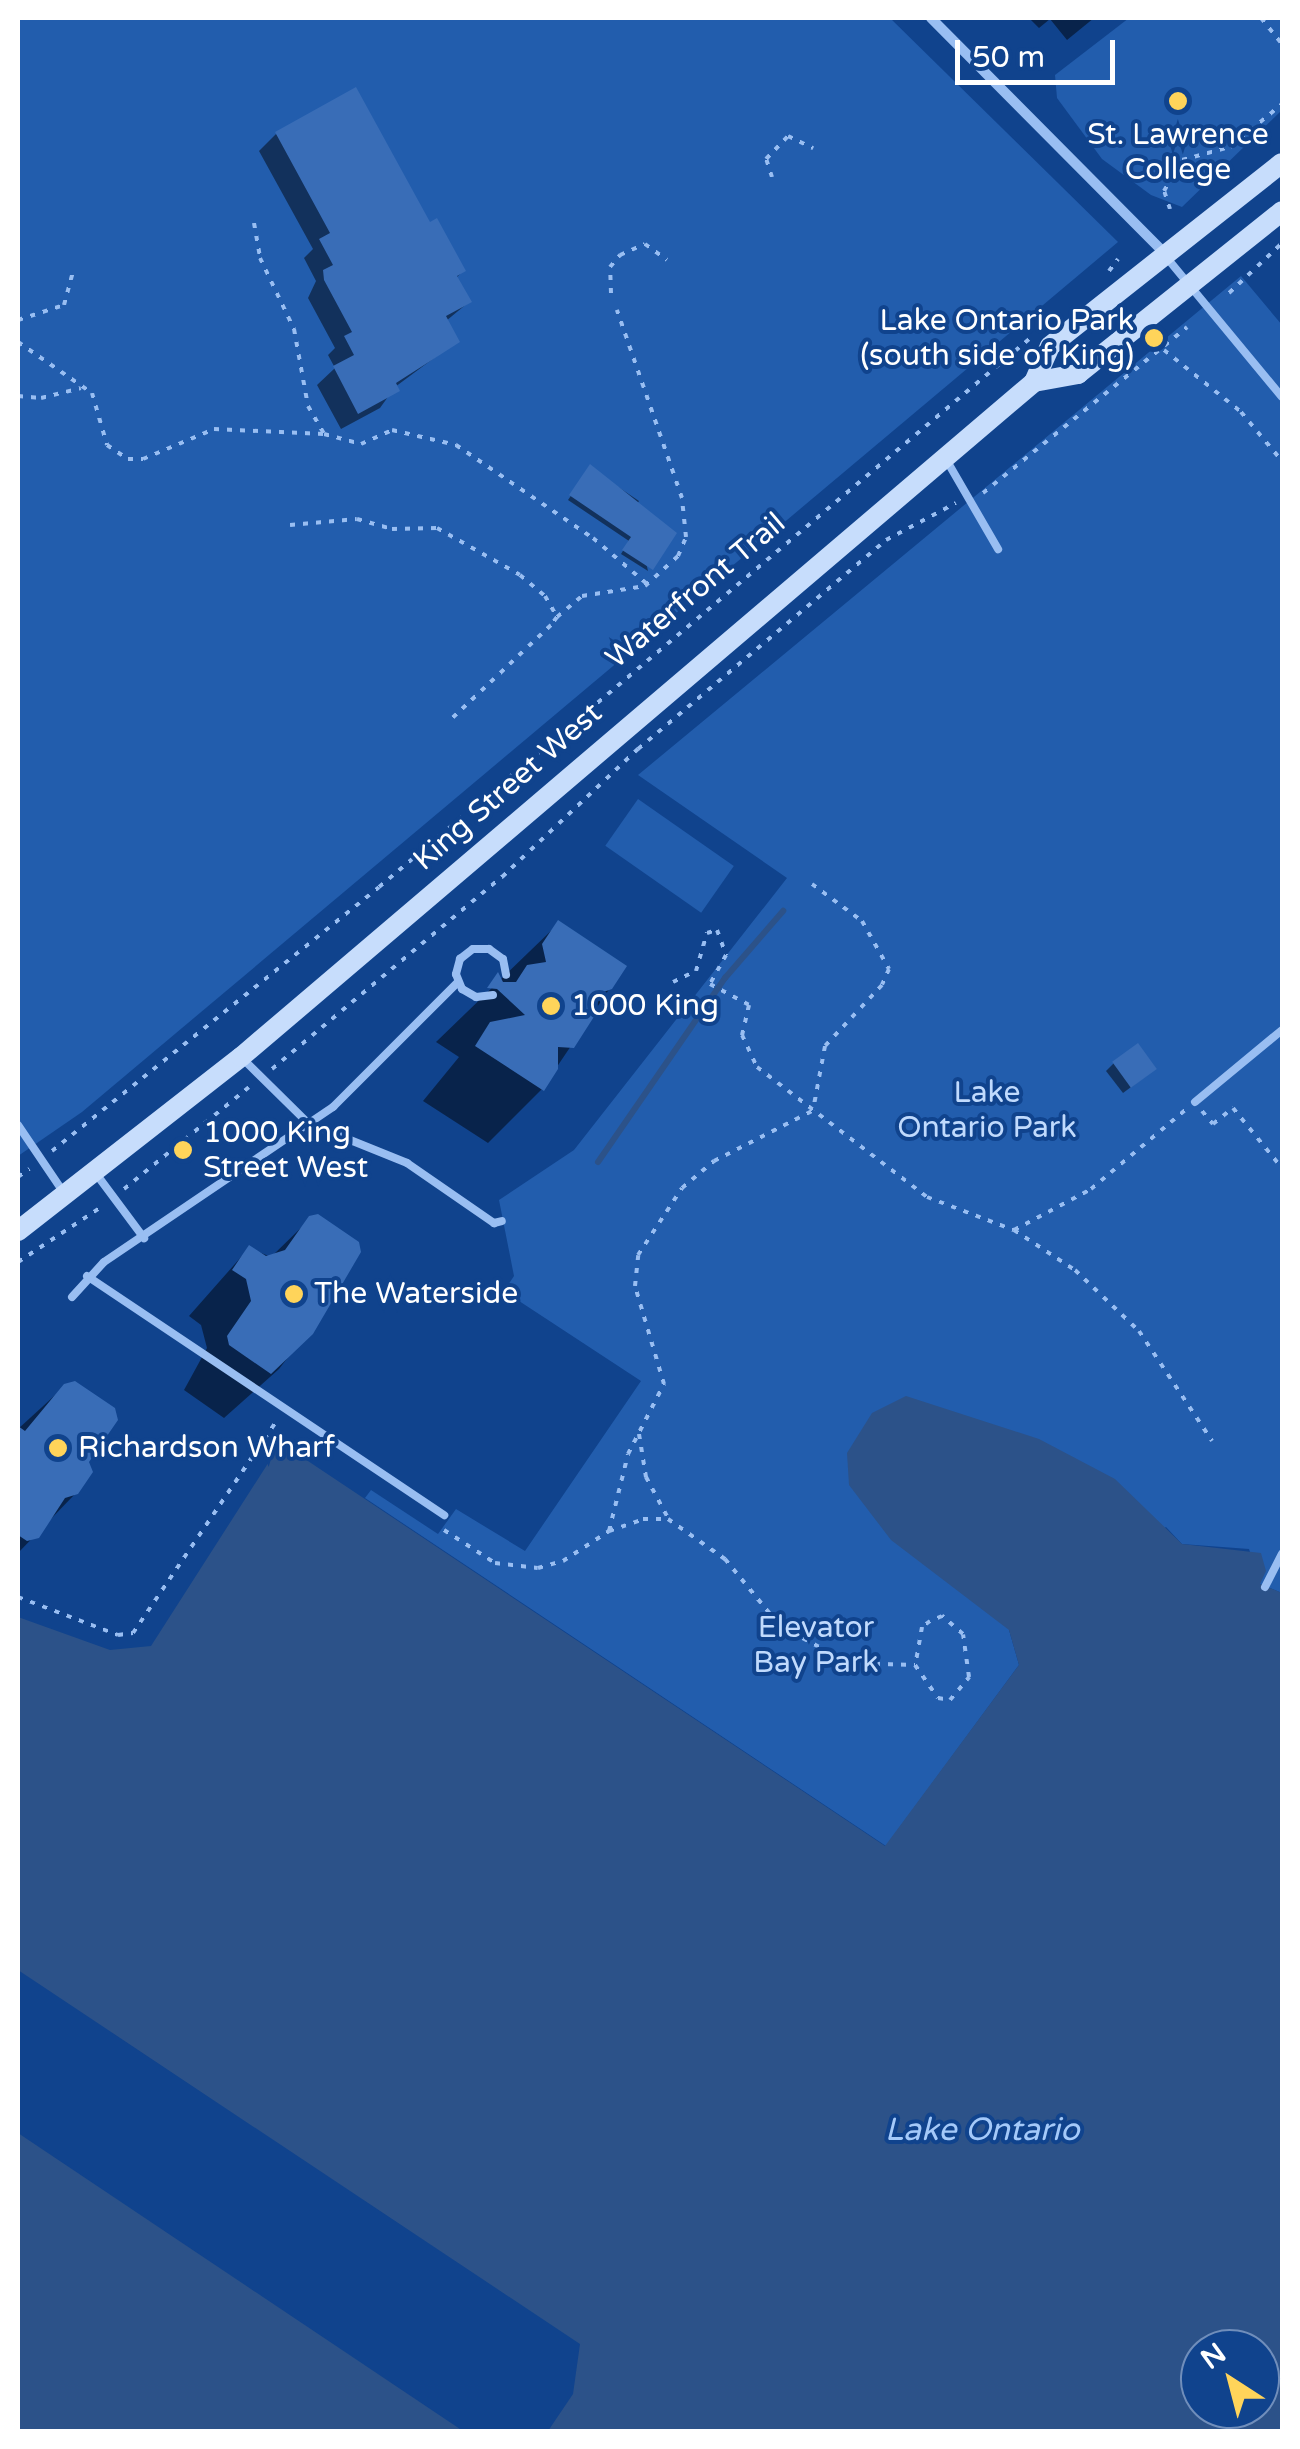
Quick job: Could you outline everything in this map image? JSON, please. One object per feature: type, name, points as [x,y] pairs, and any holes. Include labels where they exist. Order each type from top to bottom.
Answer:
[{"type":"main road","name":"King Street West","points":[[18,1231],[97,1175],[241,1057],[1034,382],[1050,346],[1282,163]]},
{"type":"main road","name":"King Street West","points":[[1034,382],[1078,374],[1282,211]]},
{"type":"street","points":[[931,18],[1164,254]]},
{"type":"lane","points":[[1164,254],[1282,397]]},
{"type":"lane","points":[[945,457],[998,549]]},
{"type":"lane","points":[[72,1297],[87,1276],[333,1107],[458,982],[460,958],[481,948],[502,959],[506,975]]},
{"type":"lane","points":[[458,982],[476,998],[492,995]]},
{"type":"lane","points":[[1195,1102],[1282,1030]]},
{"type":"lane","points":[[241,1057],[308,1123],[407,1163],[494,1223],[502,1221]]},
{"type":"lane","points":[[18,1124],[44,1158],[66,1197]]},
{"type":"lane","points":[[97,1175],[144,1238]]},
{"type":"lane","points":[[87,1276],[444,1515]]},
{"type":"lane","points":[[1265,1587],[1282,1554]]},
{"type":"path","points":[[1261,18],[1282,44]]},
{"type":"path","points":[[1170,210],[1164,191],[1182,160],[1230,147],[1282,104]]},
{"type":"path","points":[[772,177],[766,158],[788,136],[813,148]]},
{"type":"path","points":[[254,223],[260,258],[294,330],[308,406],[324,434]]},
{"type":"path","points":[[1229,293],[1282,243]]},
{"type":"path","points":[[611,293],[610,268],[620,255],[646,244],[667,260]]},
{"type":"path","points":[[1094,284],[1118,259]]},
{"type":"path","points":[[18,320],[64,305],[73,272]]},
{"type":"path","points":[[448,723],[582,596],[647,584],[678,556],[684,514],[616,310]]},
{"type":"path","points":[[18,1262],[113,1197],[502,877],[638,750],[886,540],[939,508],[971,502],[1187,328]]},
{"type":"path","name":"Waterfront Trail","points":[[18,1177],[379,886],[1034,334]]},
{"type":"path","points":[[18,342],[100,402],[107,445],[128,458],[144,459],[214,429],[324,434],[361,444],[392,430],[456,446],[593,538],[647,584]]},
{"type":"path","points":[[1164,350],[1241,412],[1282,461]]},
{"type":"path","points":[[18,396],[42,398],[84,388]]},
{"type":"path","points":[[290,525],[357,519],[392,529],[437,528],[520,575],[557,617]]},
{"type":"path","points":[[812,884],[862,921],[890,968],[882,985],[825,1046],[813,1110]]},
{"type":"path","points":[[673,982],[696,971],[714,929],[726,954],[710,984],[749,1005],[742,1027],[750,1058],[927,1197],[1014,1230],[1075,1270],[1139,1331],[1212,1441]]},
{"type":"path","points":[[1014,1230],[1090,1189],[1195,1102],[1213,1124],[1233,1108],[1282,1168]]},
{"type":"path","points":[[609,1531],[638,1434],[664,1384],[635,1286],[646,1239],[682,1188],[714,1160],[813,1110]]},
{"type":"path","points":[[18,1596],[118,1635],[133,1632],[275,1420],[291,1431]]},
{"type":"path","points":[[638,1434],[646,1477],[668,1519]]},
{"type":"path","points":[[438,1526],[515,1568],[563,1561],[609,1531],[643,1518],[668,1519],[707,1543],[780,1626],[816,1650],[849,1663],[915,1664]]},
{"type":"path","points":[[942,1616],[963,1634],[969,1677],[950,1700],[938,1698],[915,1664],[922,1627],[930,1621],[942,1616]]},
{"type":"green space","points":[[18,18],[890,18],[1118,242],[82,1112],[18,1156]]},
{"type":"green space","name":"St. Lawrence College","points":[[1129,18],[1282,18],[1282,110],[1182,207],[1151,195],[1102,159],[1057,98],[1055,75]]},
{"type":"green space","name":"Lake Ontario Park","points":[[1241,276],[1282,325],[1282,1593],[1260,1584],[1249,1549],[1182,1544],[1166,1527],[1009,1630],[1019,1665],[886,1846],[365,1498],[371,1490],[438,1534],[456,1509],[525,1551],[641,1381],[504,1291],[514,1276],[499,1200],[574,1150],[787,878],[638,775]]},
{"type":"green space","points":[[638,799],[734,866],[701,913],[605,846]]},
{"type":"water","name":"Lake Ontario","points":[[906,1396],[1039,1439],[1115,1479],[1182,1544],[1261,1553],[1266,1571],[1260,1584],[1282,1593],[1282,2431],[548,2431],[573,2394],[580,2344],[18,1970],[18,1617],[110,1650],[151,1646],[281,1443],[885,1846],[1019,1665],[1009,1630],[891,1540],[849,1485],[847,1453],[872,1413]]},
{"type":"water","points":[[18,2133],[463,2431],[18,2431]]},
{"type":"building","points":[[356,87],[430,222],[437,218],[466,271],[457,276],[472,302],[446,316],[460,342],[396,383],[400,391],[358,414],[333,366],[354,355],[344,336],[352,332],[324,280],[323,270],[333,265],[319,239],[330,233],[275,132]]},
{"type":"building","points":[[590,464],[677,533],[653,570],[622,550],[631,537],[569,495]]},
{"type":"building","name":"1000 King","points":[[558,920],[627,966],[612,989],[595,995],[597,1012],[574,1048],[558,1047],[558,1069],[544,1091],[475,1046],[490,1022],[525,1015],[497,989],[487,988],[498,972],[503,982],[516,982],[527,965],[546,962],[542,944]]},
{"type":"building","points":[[1138,1043],[1157,1069],[1131,1088],[1112,1062]]},
{"type":"building","name":"The Waterside","points":[[318,1214],[359,1242],[361,1252],[313,1334],[271,1374],[229,1345],[227,1336],[251,1301],[246,1279],[232,1270],[249,1245],[266,1256],[285,1250],[309,1216]]},
{"type":"building","name":"Richardson Wharf","points":[[75,1381],[115,1408],[118,1420],[89,1462],[93,1472],[78,1494],[65,1498],[39,1538],[27,1541],[18,1535],[18,1426],[25,1431],[64,1384]]},
{"type":"waterway","points":[[598,1162],[725,978],[783,911]]},
{"type":"place","name":"St. Lawrence College","points":[[1178,101]]},
{"type":"place","name":"Lake Ontario Park (south side of King)","points":[[1154,338]]},
{"type":"place","name":"1000 King","points":[[551,1006]]},
{"type":"place","name":"1000 King Street West","points":[[183,1150]]},
{"type":"place","name":"The Waterside","points":[[294,1294]]},
{"type":"place","name":"Richardson Wharf","points":[[58,1448]]},
{"type":"park label","name":"Elevator Bay Park","points":[[816,1645]]}]
